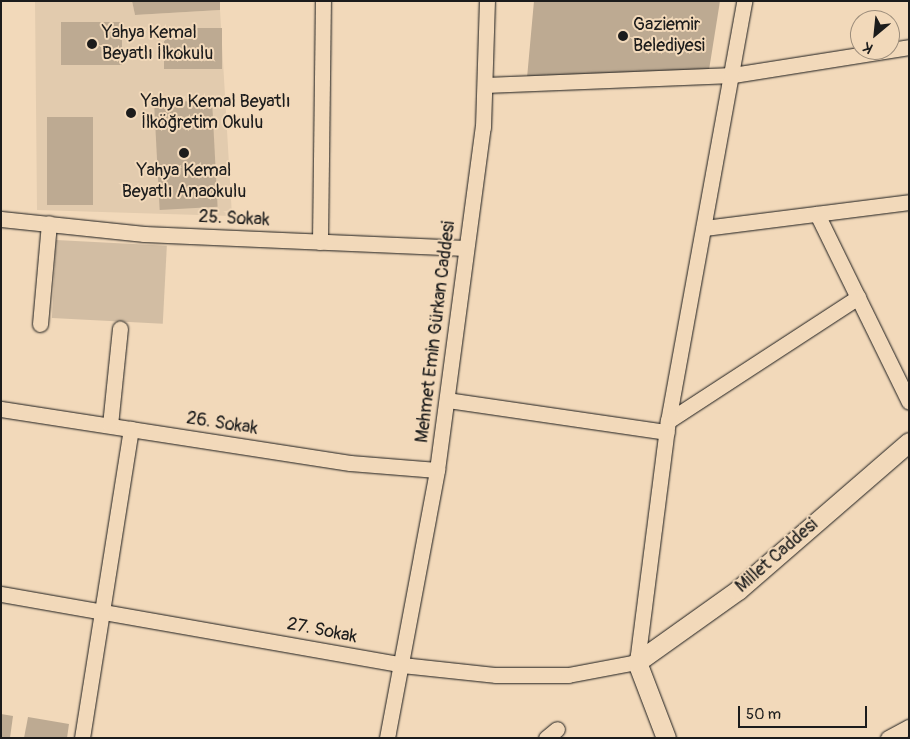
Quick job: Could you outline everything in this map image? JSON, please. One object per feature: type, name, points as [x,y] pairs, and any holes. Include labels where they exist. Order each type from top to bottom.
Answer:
[{"type":"street","points":[[320,242],[323,1]]},
{"type":"street","name":"Mehmet Emin Gürkan Caddesi","points":[[387,738],[438,470],[483,127],[487,1]]},
{"type":"street","points":[[666,738],[638,662],[667,427],[733,75],[744,1]]},
{"type":"street","points":[[484,85],[733,75],[909,47]]},
{"type":"street","points":[[704,228],[909,202]]},
{"type":"street","points":[[817,214],[909,402]]},
{"type":"street","name":"25. Sokak","points":[[1,219],[144,234],[466,248]]},
{"type":"street","points":[[40,324],[50,223]]},
{"type":"street","points":[[446,400],[667,427],[858,297]]},
{"type":"street","points":[[110,425],[120,329]]},
{"type":"street","name":"26. Sokak","points":[[1,409],[350,463],[438,470]]},
{"type":"street","points":[[82,738],[131,429]]},
{"type":"street","name":"Millet Caddesi","points":[[638,662],[738,590],[909,442]]},
{"type":"street","name":"27. Sokak","points":[[1,594],[102,608],[402,665],[496,675],[568,675],[638,662]]},
{"type":"street","points":[[888,738],[909,727]]},
{"type":"shaded area","name":"Yahya Kemal Beyatlı İlköğretim Okulu","points":[[35,1],[132,1],[135,15],[220,10],[232,216],[37,210]]},
{"type":"shaded area","points":[[56,240],[167,246],[163,324],[52,318]]},
{"type":"building","points":[[132,1],[220,1],[220,10],[135,15]]},
{"type":"building","name":"Gaziemir Belediyesi","points":[[534,1],[720,1],[709,70],[527,78]]},
{"type":"building","name":"Yahya Kemal Beyatlı İlkokulu","points":[[61,22],[122,22],[122,65],[61,65]]},
{"type":"building","points":[[164,28],[222,28],[222,69],[164,69]]},
{"type":"building","name":"Yahya Kemal Beyatlı Anaokulu","points":[[212,100],[218,207],[160,210],[154,103]]},
{"type":"building","points":[[47,117],[93,117],[93,205],[47,205]]},
{"type":"building","points":[[1,714],[13,716],[10,738],[1,738]]},
{"type":"building","points":[[28,717],[69,724],[67,738],[24,738]]},
{"type":"place","name":"Gaziemir Belediyesi","points":[[623,36]]},
{"type":"place","name":"Yahya Kemal Beyatlı İlkokulu","points":[[92,44]]},
{"type":"place","name":"Yahya Kemal Beyatlı İlköğretim Okulu","points":[[131,113]]},
{"type":"place","name":"Yahya Kemal Beyatlı Anaokulu","points":[[184,153]]}]
